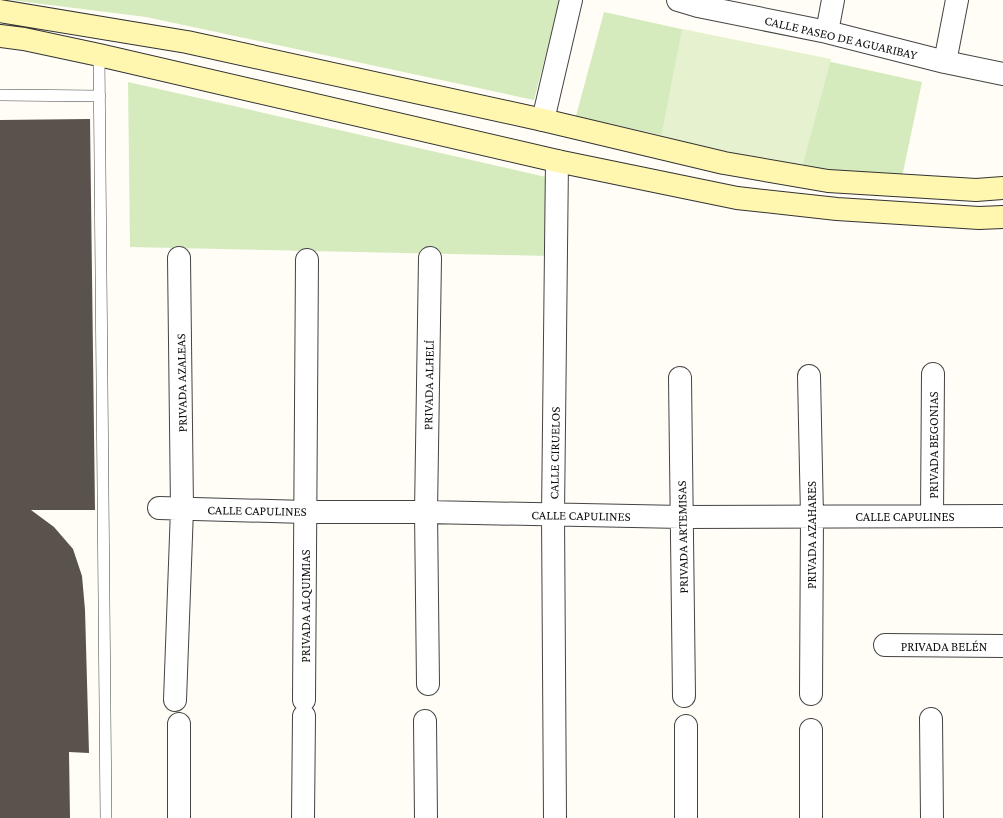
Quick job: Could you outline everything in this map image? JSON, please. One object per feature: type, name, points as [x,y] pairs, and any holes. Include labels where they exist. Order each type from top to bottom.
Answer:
[{"type":"main road","points":[[0,11],[187,42],[543,120],[724,164],[828,181],[976,190],[1003,188]]},
{"type":"main road","points":[[0,36],[24,39],[99,55],[557,161],[737,198],[837,209],[979,218],[1003,217]]},
{"type":"street","points":[[543,120],[571,0]]},
{"type":"street","points":[[827,32],[832,0]]},
{"type":"street","points":[[945,62],[957,0]]},
{"type":"street","name":"CALLE PASEO DE AGUARIBAY","points":[[692,2],[827,32],[945,62],[1003,74]]},
{"type":"street","name":"CALLE CIRUELOS","points":[[555,818],[553,515],[557,161]]},
{"type":"street","name":"PRIVADA AZALEAS","points":[[175,700],[182,509],[180,258]]},
{"type":"street","name":"PRIVADA ALHELÍ","points":[[428,684],[426,512],[430,258]]},
{"type":"street","name":"PRIVADA ALQUIMIAS","points":[[304,818],[307,260]]},
{"type":"street","name":"PRIVADA BEGONIAS","points":[[932,516],[933,374]]},
{"type":"street","name":"PRIVADA AZAHARES","points":[[809,376],[812,516],[811,694]]},
{"type":"street","name":"PRIVADA ARTEMISAS","points":[[680,378],[684,696]]},
{"type":"street","name":"CALLE CAPULINES","points":[[159,508],[306,512],[426,512],[682,517],[1003,516]]},
{"type":"street","name":"PRIVADA BELÉN","points":[[885,645],[1003,646]]},
{"type":"street","points":[[931,720],[932,818]]},
{"type":"street","points":[[426,721],[426,818]]},
{"type":"street","points":[[178,724],[179,818]]},
{"type":"street","points":[[686,726],[686,818]]},
{"type":"street","points":[[811,730],[811,818]]},
{"type":"lane","points":[[99,55],[106,818]]},
{"type":"lane","points":[[0,95],[100,96]]},
{"type":"green space","points":[[10,0],[560,0],[534,100],[146,17]]},
{"type":"green space","points":[[604,12],[922,82],[902,177],[810,169],[576,116]]},
{"type":"green space","points":[[682,29],[831,59],[802,168],[661,137]]},
{"type":"green space","points":[[128,82],[546,177],[549,256],[130,247]]},
{"type":"building","points":[[90,119],[95,510],[31,510],[54,527],[73,549],[82,576],[85,610],[89,753],[69,752],[70,818],[0,818],[0,120]]}]
